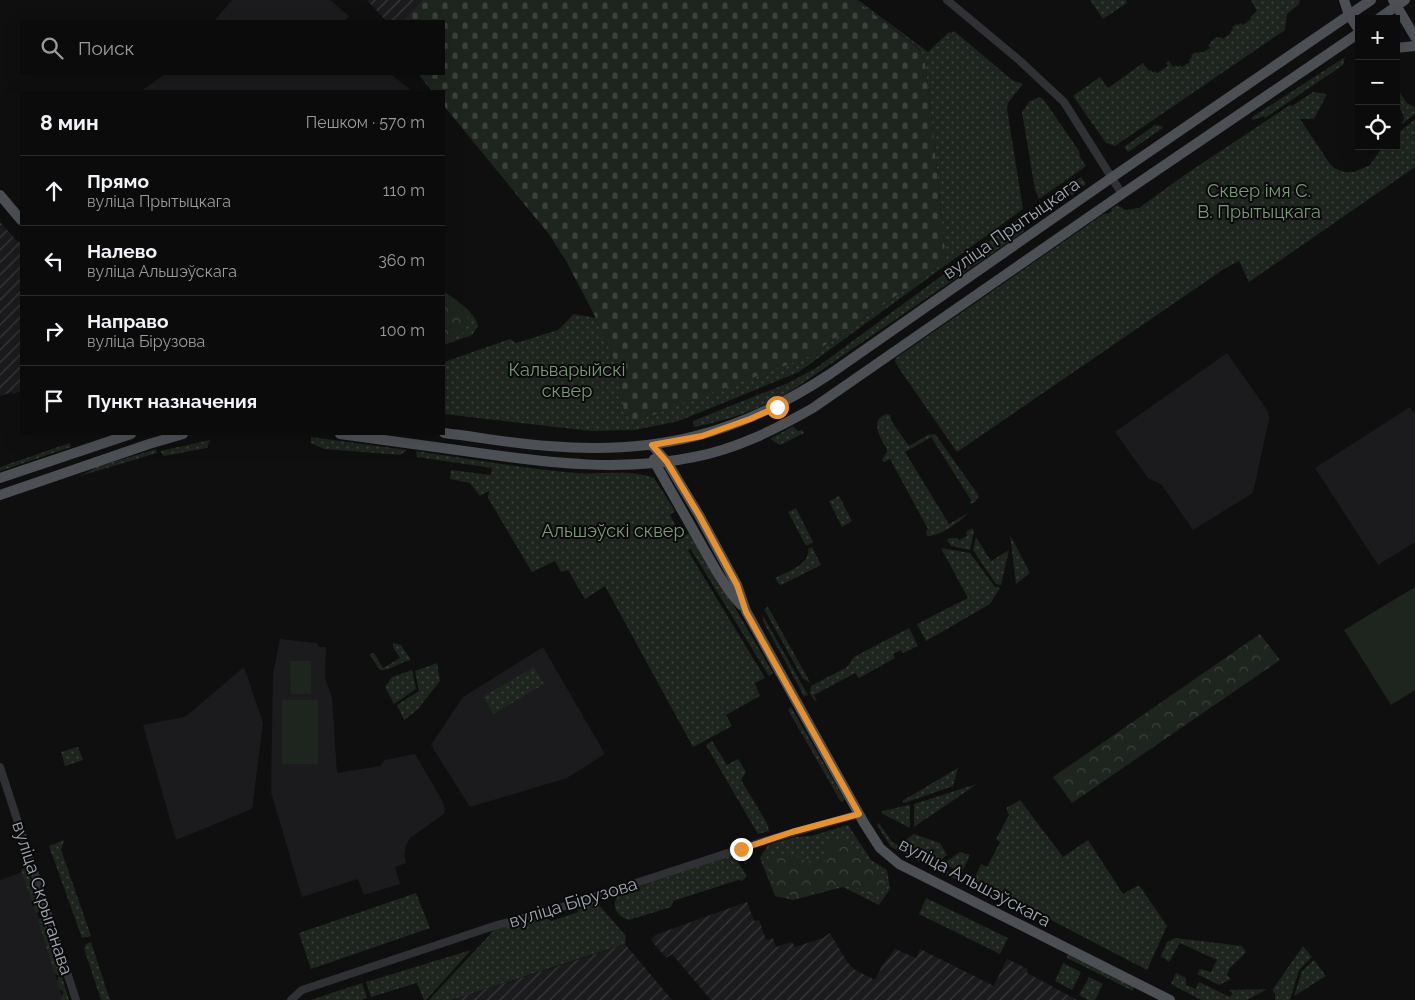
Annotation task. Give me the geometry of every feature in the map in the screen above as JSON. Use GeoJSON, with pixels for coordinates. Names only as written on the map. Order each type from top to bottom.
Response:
{"type":"FeatureCollection","features":[{"type":"Feature","properties":{"kind":"main road"},"geometry":{"type":"LineString","coordinates":[[1344,0],[1349,15],[1355,25]]}},
{"type":"Feature","properties":{"kind":"main road","name":"вуліца Прытыцкага"},"geometry":{"type":"LineString","coordinates":[[445,433],[574,448],[652,445],[691,438],[728,427],[777,407],[800,394],[1372,0]]}},
{"type":"Feature","properties":{"kind":"main road"},"geometry":{"type":"LineString","coordinates":[[1383,15],[1398,2],[1415,37]]}},
{"type":"Feature","properties":{"kind":"main road","name":"вуліца Прытыцкага"},"geometry":{"type":"LineString","coordinates":[[348,435],[571,464],[603,465],[667,462],[694,458],[728,448],[783,425],[813,408],[1355,34]]}},
{"type":"Feature","properties":{"kind":"main road"},"geometry":{"type":"LineString","coordinates":[[1400,48],[1415,46]]}},
{"type":"Feature","properties":{"kind":"main road"},"geometry":{"type":"LineString","coordinates":[[0,195],[20,219]]}},
{"type":"Feature","properties":{"kind":"main road"},"geometry":{"type":"LineString","coordinates":[[0,478],[128,435]]}},
{"type":"Feature","properties":{"kind":"main road"},"geometry":{"type":"LineString","coordinates":[[0,495],[180,435]]}},
{"type":"Feature","properties":{"kind":"main road","name":"вуліца Альшэўскага"},"geometry":{"type":"LineString","coordinates":[[652,445],[667,462],[699,515],[737,585],[744,607],[859,814],[880,848],[899,864],[1170,1000]]}},
{"type":"Feature","properties":{"kind":"main road","name":"вуліца Альшэўскага"},"geometry":{"type":"LineString","coordinates":[[652,445],[655,463],[717,572],[730,592],[744,607]]}},
{"type":"Feature","properties":{"kind":"street"},"geometry":{"type":"LineString","coordinates":[[947,0],[1019,60],[1064,102],[1122,194]]}},
{"type":"Feature","properties":{"kind":"street","name":"вуліца Скрыганава"},"geometry":{"type":"LineString","coordinates":[[0,767],[76,1000]]}},
{"type":"Feature","properties":{"kind":"street","name":"вуліца Бірузова"},"geometry":{"type":"LineString","coordinates":[[291,1000],[302,990],[497,925],[580,902],[774,838],[859,814]]}},
{"type":"Feature","properties":{"kind":"shaded area"},"geometry":{"type":"Polygon","coordinates":[[[232,0],[330,0],[349,16],[345,20],[215,20],[232,0]]]}},
{"type":"Feature","properties":{"kind":"shaded area"},"geometry":{"type":"Polygon","coordinates":[[[367,0],[425,0],[403,20],[385,20],[367,0]]]}},
{"type":"Feature","properties":{"kind":"shaded area"},"geometry":{"type":"Polygon","coordinates":[[[164,75],[392,75],[411,90],[142,90],[164,75]]]}},
{"type":"Feature","properties":{"kind":"shaded area"},"geometry":{"type":"Polygon","coordinates":[[[0,222],[20,242],[20,391],[0,396],[0,222]]]}},
{"type":"Feature","properties":{"kind":"shaded area"},"geometry":{"type":"Polygon","coordinates":[[[1227,353],[1268,411],[1269,419],[1253,493],[1193,530],[1162,485],[1148,478],[1115,432],[1227,353]]]}},
{"type":"Feature","properties":{"kind":"shaded area"},"geometry":{"type":"Polygon","coordinates":[[[1410,407],[1415,414],[1415,542],[1378,565],[1315,468],[1410,407]]]}},
{"type":"Feature","properties":{"kind":"shaded area"},"geometry":{"type":"Polygon","coordinates":[[[280,639],[316,643],[320,647],[326,647],[325,677],[332,698],[337,773],[380,766],[385,760],[415,754],[443,802],[444,814],[410,838],[406,845],[404,854],[406,863],[395,867],[400,884],[364,895],[358,879],[302,897],[271,792],[273,674],[280,639]]]}},
{"type":"Feature","properties":{"kind":"shaded area"},"geometry":{"type":"Polygon","coordinates":[[[543,647],[605,754],[567,778],[470,807],[431,745],[463,697],[543,647]]]}},
{"type":"Feature","properties":{"kind":"shaded area"},"geometry":{"type":"Polygon","coordinates":[[[244,667],[263,723],[252,809],[176,840],[143,725],[185,717],[244,667]]]}},
{"type":"Feature","properties":{"kind":"shaded area"},"geometry":{"type":"Polygon","coordinates":[[[25,871],[63,1000],[0,1000],[0,880],[25,871]]]}},
{"type":"Feature","properties":{"kind":"shaded area"},"geometry":{"type":"Polygon","coordinates":[[[747,902],[754,921],[759,920],[766,940],[773,938],[776,947],[792,942],[795,947],[823,938],[830,933],[847,962],[855,970],[875,980],[882,966],[895,949],[916,958],[920,949],[994,986],[1007,959],[1028,969],[1027,973],[1077,1000],[711,1000],[672,954],[666,958],[651,940],[655,935],[747,902]]]}},
{"type":"Feature","properties":{"kind":"shaded area"},"geometry":{"type":"Polygon","coordinates":[[[625,944],[672,1000],[451,1000],[593,955],[625,944]]]}},
{"type":"Feature","properties":{"kind":"green space"},"geometry":{"type":"Polygon","coordinates":[[[425,0],[855,0],[917,47],[924,57],[946,261],[808,357],[634,422],[624,414],[620,373],[596,318],[566,261],[548,233],[445,107],[445,90],[431,90],[419,75],[445,75],[445,20],[403,20],[425,0]]]}},
{"type":"Feature","properties":{"kind":"green space","name":"Кальварыйскі сквер"},"geometry":{"type":"Polygon","coordinates":[[[855,0],[858,0],[928,52],[949,32],[952,33],[954,31],[1012,80],[1023,84],[1008,103],[1007,109],[1023,209],[799,372],[679,421],[635,430],[591,431],[445,414],[445,362],[510,339],[516,343],[558,330],[574,314],[596,318],[620,373],[624,414],[808,357],[946,261],[929,93],[924,57],[918,47],[855,0]]]}},
{"type":"Feature","properties":{"kind":"green space"},"geometry":{"type":"Polygon","coordinates":[[[1090,0],[1126,0],[1127,3],[1103,19],[1090,0]]]}},
{"type":"Feature","properties":{"kind":"green space"},"geometry":{"type":"Polygon","coordinates":[[[1251,0],[1300,0],[1299,4],[1287,14],[1285,30],[1115,146],[1106,143],[1073,96],[1100,77],[1108,88],[1143,63],[1153,73],[1155,71],[1157,73],[1168,66],[1166,63],[1169,61],[1173,67],[1180,65],[1182,67],[1190,62],[1191,55],[1201,51],[1202,53],[1210,48],[1208,45],[1217,37],[1223,39],[1231,33],[1232,27],[1241,23],[1243,25],[1251,19],[1250,17],[1257,11],[1251,0]]]}},
{"type":"Feature","properties":{"kind":"green space"},"geometry":{"type":"Polygon","coordinates":[[[1345,57],[1343,65],[1265,118],[1264,116],[1253,120],[1251,118],[1345,57]]]}},
{"type":"Feature","properties":{"kind":"green space","name":"Сквер імя С. В. Прытыцкага"},"geometry":{"type":"Polygon","coordinates":[[[1313,92],[1327,94],[1314,119],[1300,119],[1330,164],[1344,172],[1354,172],[1370,165],[1380,150],[1400,150],[1400,132],[1415,119],[1415,167],[1249,282],[1239,261],[1224,269],[957,452],[900,370],[895,361],[896,358],[1105,213],[1107,214],[1112,211],[1111,209],[1117,205],[1125,210],[1139,208],[1186,174],[1290,105],[1292,106],[1313,92]]]}},
{"type":"Feature","properties":{"kind":"green space"},"geometry":{"type":"Polygon","coordinates":[[[1400,93],[1407,103],[1415,107],[1415,114],[1402,124],[1404,117],[1401,110],[1400,93]]]}},
{"type":"Feature","properties":{"kind":"green space"},"geometry":{"type":"Polygon","coordinates":[[[1040,97],[1079,151],[1080,157],[1086,166],[1039,199],[1035,190],[1022,112],[1030,101],[1040,97]]]}},
{"type":"Feature","properties":{"kind":"green space"},"geometry":{"type":"Polygon","coordinates":[[[1155,125],[1162,126],[1163,128],[1128,152],[1124,147],[1155,125]]]}},
{"type":"Feature","properties":{"kind":"green space"},"geometry":{"type":"Polygon","coordinates":[[[1081,177],[1086,184],[1066,199],[1055,203],[1044,201],[1081,177]]]}},
{"type":"Feature","properties":{"kind":"green space"},"geometry":{"type":"Polygon","coordinates":[[[1023,216],[1024,231],[794,389],[746,412],[694,427],[693,421],[788,383],[816,368],[1023,216]]]}},
{"type":"Feature","properties":{"kind":"green space"},"geometry":{"type":"Polygon","coordinates":[[[445,292],[473,315],[478,326],[472,335],[445,345],[445,292]]]}},
{"type":"Feature","properties":{"kind":"green space"},"geometry":{"type":"Polygon","coordinates":[[[445,293],[465,312],[469,319],[465,324],[466,330],[459,336],[445,339],[445,293]]]}},
{"type":"Feature","properties":{"kind":"green space"},"geometry":{"type":"Polygon","coordinates":[[[890,415],[892,422],[909,446],[928,435],[935,434],[979,496],[975,502],[970,504],[971,500],[931,437],[905,452],[949,524],[968,513],[943,532],[927,536],[926,531],[928,529],[890,459],[884,462],[882,460],[887,449],[879,434],[877,424],[882,416],[890,415]]]}},
{"type":"Feature","properties":{"kind":"green space"},"geometry":{"type":"Polygon","coordinates":[[[793,426],[798,431],[802,430],[804,433],[780,445],[770,439],[793,426]]]}},
{"type":"Feature","properties":{"kind":"green space"},"geometry":{"type":"Polygon","coordinates":[[[311,437],[407,450],[400,455],[324,449],[311,443],[311,437]]]}},
{"type":"Feature","properties":{"kind":"green space"},"geometry":{"type":"Polygon","coordinates":[[[210,440],[207,448],[164,456],[160,451],[210,440]]]}},
{"type":"Feature","properties":{"kind":"green space"},"geometry":{"type":"Polygon","coordinates":[[[70,443],[71,447],[0,471],[0,467],[70,443]]]}},
{"type":"Feature","properties":{"kind":"green space"},"geometry":{"type":"Polygon","coordinates":[[[156,449],[157,453],[80,476],[97,467],[156,449]]]}},
{"type":"Feature","properties":{"kind":"green space","name":"Альшэўскі сквер"},"geometry":{"type":"Polygon","coordinates":[[[416,451],[555,471],[625,473],[654,478],[675,511],[670,515],[682,537],[691,532],[773,673],[769,676],[690,548],[688,551],[765,678],[755,683],[760,696],[726,715],[732,726],[693,747],[605,586],[585,599],[568,570],[561,572],[555,561],[532,572],[488,498],[489,491],[480,496],[470,483],[450,479],[451,470],[491,475],[492,468],[417,457],[416,451]]]}},
{"type":"Feature","properties":{"kind":"green space"},"geometry":{"type":"Polygon","coordinates":[[[839,496],[852,521],[842,527],[829,501],[839,496]]]}},
{"type":"Feature","properties":{"kind":"green space"},"geometry":{"type":"Polygon","coordinates":[[[796,508],[813,542],[806,546],[788,512],[796,508]]]}},
{"type":"Feature","properties":{"kind":"green space"},"geometry":{"type":"Polygon","coordinates":[[[972,528],[974,531],[970,550],[951,546],[947,540],[957,538],[959,540],[967,536],[966,532],[972,528]]]}},
{"type":"Feature","properties":{"kind":"green space"},"geometry":{"type":"Polygon","coordinates":[[[1010,535],[1030,573],[1016,584],[1010,535]]]}},
{"type":"Feature","properties":{"kind":"green space"},"geometry":{"type":"Polygon","coordinates":[[[976,537],[991,561],[1009,550],[1001,585],[996,584],[973,550],[976,537]]]}},
{"type":"Feature","properties":{"kind":"green space"},"geometry":{"type":"Polygon","coordinates":[[[812,547],[821,565],[781,585],[779,584],[775,578],[802,563],[806,559],[808,549],[812,547]]]}},
{"type":"Feature","properties":{"kind":"green space"},"geometry":{"type":"Polygon","coordinates":[[[941,548],[970,553],[995,587],[1000,588],[990,604],[926,641],[917,624],[968,598],[941,548]]]}},
{"type":"Feature","properties":{"kind":"green space"},"geometry":{"type":"Polygon","coordinates":[[[1415,587],[1415,690],[1391,705],[1344,630],[1415,587]]]}},
{"type":"Feature","properties":{"kind":"green space"},"geometry":{"type":"Polygon","coordinates":[[[768,607],[811,683],[803,679],[764,609],[768,607]]]}},
{"type":"Feature","properties":{"kind":"green space"},"geometry":{"type":"Polygon","coordinates":[[[762,614],[808,695],[804,696],[763,621],[762,614]]]}},
{"type":"Feature","properties":{"kind":"green space"},"geometry":{"type":"Polygon","coordinates":[[[909,628],[918,646],[903,653],[901,650],[893,654],[895,658],[859,678],[855,673],[814,695],[817,701],[814,700],[810,693],[811,686],[847,667],[854,657],[909,628]]]}},
{"type":"Feature","properties":{"kind":"green space"},"geometry":{"type":"Polygon","coordinates":[[[1260,634],[1280,660],[1072,803],[1053,777],[1260,634]]]}},
{"type":"Feature","properties":{"kind":"green space"},"geometry":{"type":"Polygon","coordinates":[[[393,643],[401,645],[411,660],[380,670],[369,654],[374,653],[383,668],[400,658],[393,647],[393,643]]]}},
{"type":"Feature","properties":{"kind":"green space"},"geometry":{"type":"Polygon","coordinates":[[[290,661],[311,661],[311,694],[291,694],[290,661]]]}},
{"type":"Feature","properties":{"kind":"green space"},"geometry":{"type":"Polygon","coordinates":[[[437,663],[440,681],[417,710],[404,720],[397,705],[419,691],[415,671],[437,663]]]}},
{"type":"Feature","properties":{"kind":"green space"},"geometry":{"type":"Polygon","coordinates":[[[534,667],[544,684],[494,714],[483,697],[534,667]]]}},
{"type":"Feature","properties":{"kind":"green space"},"geometry":{"type":"Polygon","coordinates":[[[412,670],[416,689],[394,704],[385,687],[392,677],[412,670]]]}},
{"type":"Feature","properties":{"kind":"green space"},"geometry":{"type":"Polygon","coordinates":[[[282,700],[318,700],[318,764],[282,764],[282,700]]]}},
{"type":"Feature","properties":{"kind":"green space"},"geometry":{"type":"Polygon","coordinates":[[[791,707],[845,800],[841,802],[788,710],[791,707]]]}},
{"type":"Feature","properties":{"kind":"green space"},"geometry":{"type":"Polygon","coordinates":[[[712,741],[727,765],[738,759],[746,772],[741,780],[767,823],[769,831],[758,834],[706,745],[712,741]]]}},
{"type":"Feature","properties":{"kind":"green space"},"geometry":{"type":"Polygon","coordinates":[[[78,747],[83,760],[65,766],[61,752],[78,747]]]}},
{"type":"Feature","properties":{"kind":"green space"},"geometry":{"type":"Polygon","coordinates":[[[958,768],[953,786],[904,803],[902,801],[958,768]]]}},
{"type":"Feature","properties":{"kind":"green space"},"geometry":{"type":"Polygon","coordinates":[[[977,784],[914,827],[914,804],[977,784]]]}},
{"type":"Feature","properties":{"kind":"green space"},"geometry":{"type":"Polygon","coordinates":[[[1020,800],[1063,857],[1088,840],[1123,894],[1139,885],[1167,926],[1147,970],[974,880],[981,864],[987,867],[1000,842],[996,839],[1009,815],[1006,808],[1020,800]]]}},
{"type":"Feature","properties":{"kind":"green space"},"geometry":{"type":"Polygon","coordinates":[[[910,805],[910,828],[883,814],[882,811],[910,805]]]}},
{"type":"Feature","properties":{"kind":"green space"},"geometry":{"type":"Polygon","coordinates":[[[879,823],[892,842],[961,878],[957,880],[891,847],[877,825],[879,823]]]}},
{"type":"Feature","properties":{"kind":"green space"},"geometry":{"type":"Polygon","coordinates":[[[848,825],[871,860],[887,870],[890,889],[879,905],[843,887],[793,900],[775,896],[760,858],[768,845],[794,837],[811,836],[848,825]]]}},
{"type":"Feature","properties":{"kind":"green space"},"geometry":{"type":"Polygon","coordinates":[[[914,834],[940,843],[947,855],[938,862],[903,842],[914,834]]]}},
{"type":"Feature","properties":{"kind":"green space"},"geometry":{"type":"Polygon","coordinates":[[[64,840],[61,850],[91,936],[82,938],[49,846],[64,840]]]}},
{"type":"Feature","properties":{"kind":"green space"},"geometry":{"type":"Polygon","coordinates":[[[844,841],[863,853],[868,864],[881,872],[885,882],[883,891],[877,897],[846,883],[798,896],[778,893],[767,867],[773,856],[791,854],[806,861],[824,858],[828,842],[844,841]]]}},
{"type":"Feature","properties":{"kind":"green space"},"geometry":{"type":"Polygon","coordinates":[[[960,852],[970,855],[962,872],[943,864],[960,852]]]}},
{"type":"Feature","properties":{"kind":"green space"},"geometry":{"type":"Polygon","coordinates":[[[730,856],[736,859],[747,876],[742,881],[738,880],[673,901],[671,907],[629,920],[617,913],[615,901],[620,893],[730,856]]]}},
{"type":"Feature","properties":{"kind":"green space"},"geometry":{"type":"Polygon","coordinates":[[[27,868],[42,911],[36,913],[21,870],[27,868]]]}},
{"type":"Feature","properties":{"kind":"green space"},"geometry":{"type":"Polygon","coordinates":[[[416,893],[430,928],[311,969],[299,933],[416,893]]]}},
{"type":"Feature","properties":{"kind":"green space"},"geometry":{"type":"Polygon","coordinates":[[[926,898],[1008,938],[1000,954],[919,914],[926,898]]]}},
{"type":"Feature","properties":{"kind":"green space"},"geometry":{"type":"Polygon","coordinates":[[[589,902],[599,905],[626,936],[625,944],[451,1000],[429,1000],[495,929],[544,916],[551,921],[578,912],[577,905],[589,902]]]}},
{"type":"Feature","properties":{"kind":"green space"},"geometry":{"type":"Polygon","coordinates":[[[42,918],[46,924],[69,1000],[62,1000],[61,997],[64,992],[59,989],[57,981],[59,976],[54,973],[38,919],[42,918]]]}},
{"type":"Feature","properties":{"kind":"green space"},"geometry":{"type":"Polygon","coordinates":[[[1175,938],[1242,946],[1246,952],[1229,969],[1227,975],[1231,979],[1219,985],[1197,974],[1200,969],[1211,972],[1217,960],[1180,943],[1169,962],[1161,956],[1167,942],[1175,938]]]}},
{"type":"Feature","properties":{"kind":"green space"},"geometry":{"type":"Polygon","coordinates":[[[91,942],[110,1000],[101,1000],[84,948],[86,944],[91,942]]]}},
{"type":"Feature","properties":{"kind":"green space"},"geometry":{"type":"Polygon","coordinates":[[[1303,946],[1312,957],[1299,970],[1290,1000],[1275,1000],[1273,989],[1303,946]]]}},
{"type":"Feature","properties":{"kind":"green space"},"geometry":{"type":"Polygon","coordinates":[[[471,950],[426,1000],[424,1000],[417,983],[371,997],[366,982],[471,950]]]}},
{"type":"Feature","properties":{"kind":"green space"},"geometry":{"type":"Polygon","coordinates":[[[1067,955],[1134,986],[1133,991],[1067,958],[1067,955]]]}},
{"type":"Feature","properties":{"kind":"green space"},"geometry":{"type":"Polygon","coordinates":[[[1314,960],[1326,976],[1294,996],[1302,971],[1314,960]]]}},
{"type":"Feature","properties":{"kind":"green space"},"geometry":{"type":"Polygon","coordinates":[[[1063,963],[1081,972],[1072,990],[1055,981],[1063,963]]]}},
{"type":"Feature","properties":{"kind":"green space"},"geometry":{"type":"Polygon","coordinates":[[[1176,973],[1186,978],[1186,985],[1196,989],[1199,982],[1230,997],[1233,993],[1228,990],[1267,989],[1247,1000],[1201,1000],[1171,984],[1176,973]]]}},
{"type":"Feature","properties":{"kind":"green space"},"geometry":{"type":"Polygon","coordinates":[[[1089,977],[1103,984],[1095,1000],[1088,1000],[1079,995],[1089,977]]]}},
{"type":"Feature","properties":{"kind":"green space"},"geometry":{"type":"Polygon","coordinates":[[[362,983],[367,998],[361,1000],[311,1000],[362,983]]]}},
{"type":"Feature","properties":{"kind":"route"},"geometry":{"type":"LineString","coordinates":[[741,849],[792,832],[859,814],[746,612],[737,585],[699,515],[667,462],[652,445],[702,436],[777,407]]}}]}
